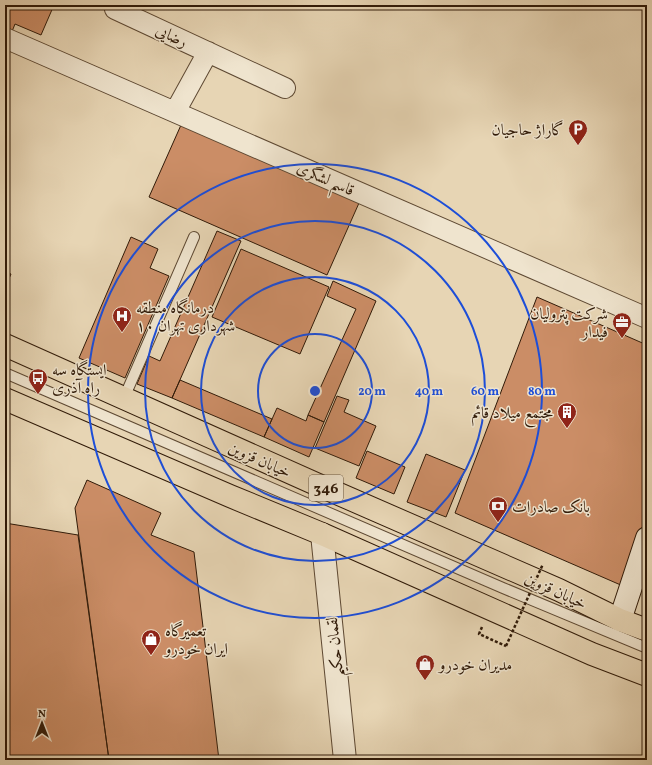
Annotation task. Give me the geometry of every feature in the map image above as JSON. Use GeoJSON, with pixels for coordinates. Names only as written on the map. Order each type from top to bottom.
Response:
{"type":"FeatureCollection","features":[{"type":"Feature","properties":{"kind":"main road","name":"خیابان قزوین"},"geometry":{"type":"LineString","coordinates":[[5,345],[316,484],[559,590],[620,620],[647,630]]}},
{"type":"Feature","properties":{"kind":"main road"},"geometry":{"type":"LineString","coordinates":[[5,399],[322,534],[592,654],[647,675]]}},
{"type":"Feature","properties":{"kind":"street","name":"رضایی"},"geometry":{"type":"LineString","coordinates":[[115,9],[285,88]]}},
{"type":"Feature","properties":{"kind":"street","name":"قاسم لشگری"},"geometry":{"type":"LineString","coordinates":[[5,38],[647,318]]}},
{"type":"Feature","properties":{"kind":"street","name":"رضایی"},"geometry":{"type":"LineString","coordinates":[[175,112],[208,52]]}},
{"type":"Feature","properties":{"kind":"street","name":"لقمان حکیم"},"geometry":{"type":"LineString","coordinates":[[322,534],[345,760]]}},
{"type":"Feature","properties":{"kind":"street"},"geometry":{"type":"LineString","coordinates":[[620,620],[647,538]]}},
{"type":"Feature","properties":{"kind":"lane"},"geometry":{"type":"LineString","coordinates":[[124,398],[194,237]]}},
{"type":"Feature","properties":{"kind":"lane"},"geometry":{"type":"LineString","coordinates":[[5,373],[503,588],[647,648]]}},
{"type":"Feature","properties":{"kind":"path"},"geometry":{"type":"LineString","coordinates":[[479,634],[506,646],[543,564]]}},
{"type":"Feature","properties":{"kind":"building"},"geometry":{"type":"Polygon","coordinates":[[[5,5],[54,5],[41,35],[15,24],[9,39],[5,37],[5,5]]]}},
{"type":"Feature","properties":{"kind":"building"},"geometry":{"type":"Polygon","coordinates":[[[181,125],[359,203],[327,275],[149,197],[181,125]]]}},
{"type":"Feature","properties":{"kind":"building"},"geometry":{"type":"Polygon","coordinates":[[[217,231],[241,241],[172,398],[137,384],[149,356],[160,361],[217,231]]]}},
{"type":"Feature","properties":{"kind":"building"},"geometry":{"type":"Polygon","coordinates":[[[131,237],[158,249],[150,268],[169,276],[125,378],[79,358],[131,237]]]}},
{"type":"Feature","properties":{"kind":"building"},"geometry":{"type":"Polygon","coordinates":[[[241,249],[329,287],[300,354],[212,317],[241,249]]]}},
{"type":"Feature","properties":{"kind":"building"},"geometry":{"type":"Polygon","coordinates":[[[5,272],[11,274],[5,288],[5,272]]]}},
{"type":"Feature","properties":{"kind":"building"},"geometry":{"type":"Polygon","coordinates":[[[333,281],[376,301],[324,422],[308,415],[356,309],[327,296],[333,281]]]}},
{"type":"Feature","properties":{"kind":"building","name":"مجتمع میلاد قائم"},"geometry":{"type":"Polygon","coordinates":[[[537,297],[647,345],[647,513],[623,586],[455,513],[537,297]]]}},
{"type":"Feature","properties":{"kind":"building"},"geometry":{"type":"Polygon","coordinates":[[[180,380],[272,419],[264,437],[172,398],[180,380]]]}},
{"type":"Feature","properties":{"kind":"building"},"geometry":{"type":"Polygon","coordinates":[[[337,396],[349,400],[344,412],[376,426],[359,466],[315,448],[337,396]]]}},
{"type":"Feature","properties":{"kind":"building"},"geometry":{"type":"Polygon","coordinates":[[[277,408],[306,421],[308,415],[324,422],[309,457],[264,437],[277,408]]]}},
{"type":"Feature","properties":{"kind":"building"},"geometry":{"type":"Polygon","coordinates":[[[367,451],[405,467],[394,494],[356,478],[367,451]]]}},
{"type":"Feature","properties":{"kind":"building"},"geometry":{"type":"Polygon","coordinates":[[[426,454],[465,470],[446,517],[407,502],[426,454]]]}},
{"type":"Feature","properties":{"kind":"building","name":"تعمیرگاه ایران خودرو"},"geometry":{"type":"Polygon","coordinates":[[[87,480],[161,513],[151,535],[194,552],[219,760],[109,760],[75,508],[87,480]]]}},
{"type":"Feature","properties":{"kind":"building"},"geometry":{"type":"Polygon","coordinates":[[[5,523],[78,535],[109,760],[5,760],[5,523]]]}},
{"type":"Feature","properties":{"kind":"place","name":"گاراژ حاجیان"},"geometry":{"type":"Point","coordinates":[578,146]}},
{"type":"Feature","properties":{"kind":"place","name":"درمانگاه منطقه ۱۰ شهرداری تهران"},"geometry":{"type":"Point","coordinates":[122,333]}},
{"type":"Feature","properties":{"kind":"place","name":"شرکت پترولیان فیدار"},"geometry":{"type":"Point","coordinates":[622,339]}},
{"type":"Feature","properties":{"kind":"place","name":"ایستگاه سه راه آذری"},"geometry":{"type":"Point","coordinates":[38,395]}},
{"type":"Feature","properties":{"kind":"place","name":"مجتمع میلاد قائم"},"geometry":{"type":"Point","coordinates":[567,429]}},
{"type":"Feature","properties":{"kind":"place","name":"بانک صادرات"},"geometry":{"type":"Point","coordinates":[498,523]}},
{"type":"Feature","properties":{"kind":"place","name":"تعمیرگاه ایران خودرو"},"geometry":{"type":"Point","coordinates":[151,656]}},
{"type":"Feature","properties":{"kind":"place","name":"مدیران خودرو"},"geometry":{"type":"Point","coordinates":[425,681]}}]}
